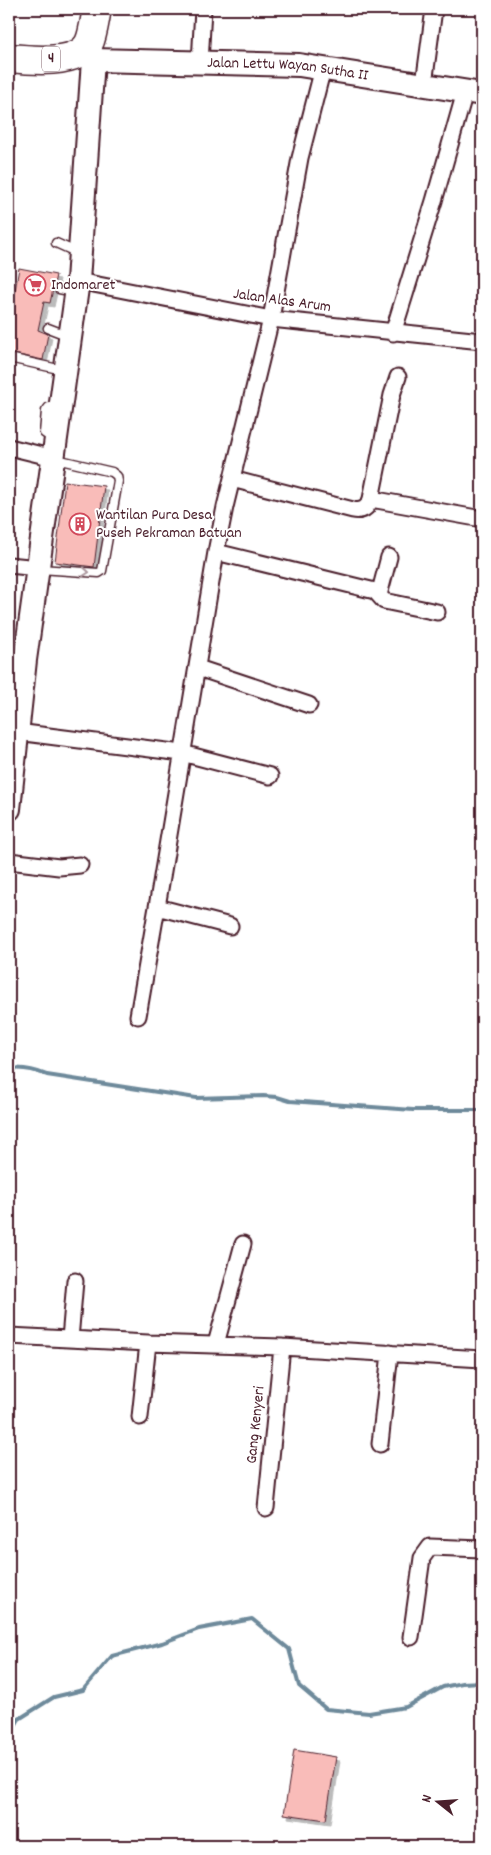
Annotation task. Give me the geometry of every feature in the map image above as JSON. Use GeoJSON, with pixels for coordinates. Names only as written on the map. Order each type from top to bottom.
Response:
{"type":"FeatureCollection","features":[{"type":"Feature","properties":{"kind":"highway"},"geometry":{"type":"LineString","coordinates":[[91,51],[96,9]]}},
{"type":"Feature","properties":{"kind":"highway","name":"4"},"geometry":{"type":"LineString","coordinates":[[9,58],[41,61],[62,58],[82,50],[91,51]]}},
{"type":"Feature","properties":{"kind":"main road","name":"Jalan Lettu Wayan Sutha II"},"geometry":{"type":"LineString","coordinates":[[91,51],[200,63],[278,64],[320,76],[424,84],[474,93]]}},
{"type":"Feature","properties":{"kind":"main road"},"geometry":{"type":"LineString","coordinates":[[9,809],[17,659],[38,568],[71,336],[71,288],[80,254],[91,51]]}},
{"type":"Feature","properties":{"kind":"street"},"geometry":{"type":"LineString","coordinates":[[200,63],[203,9]]}},
{"type":"Feature","properties":{"kind":"street"},"geometry":{"type":"LineString","coordinates":[[424,84],[434,9]]}},
{"type":"Feature","properties":{"kind":"street"},"geometry":{"type":"LineString","coordinates":[[138,1016],[158,907],[216,552],[271,319],[300,158],[320,76]]}},
{"type":"Feature","properties":{"kind":"street"},"geometry":{"type":"LineString","coordinates":[[393,333],[434,201],[474,93]]}},
{"type":"Feature","properties":{"kind":"street","name":"Jalan Alas Arum"},"geometry":{"type":"LineString","coordinates":[[71,288],[271,319],[393,333],[481,338]]}},
{"type":"Feature","properties":{"kind":"street"},"geometry":{"type":"LineString","coordinates":[[232,479],[358,511],[369,504],[371,499],[392,396],[398,377]]}},
{"type":"Feature","properties":{"kind":"street"},"geometry":{"type":"LineString","coordinates":[[9,447],[56,449]]}},
{"type":"Feature","properties":{"kind":"street"},"geometry":{"type":"LineString","coordinates":[[371,499],[482,519]]}},
{"type":"Feature","properties":{"kind":"street"},"geometry":{"type":"LineString","coordinates":[[216,552],[375,591],[384,601],[437,612]]}},
{"type":"Feature","properties":{"kind":"street"},"geometry":{"type":"LineString","coordinates":[[379,594],[388,557]]}},
{"type":"Feature","properties":{"kind":"street"},"geometry":{"type":"LineString","coordinates":[[9,566],[38,568]]}},
{"type":"Feature","properties":{"kind":"street"},"geometry":{"type":"LineString","coordinates":[[198,668],[308,704]]}},
{"type":"Feature","properties":{"kind":"street"},"geometry":{"type":"LineString","coordinates":[[14,741],[182,753],[270,776]]}},
{"type":"Feature","properties":{"kind":"street"},"geometry":{"type":"LineString","coordinates":[[9,861],[59,867],[80,865]]}},
{"type":"Feature","properties":{"kind":"street"},"geometry":{"type":"LineString","coordinates":[[158,907],[230,926]]}},
{"type":"Feature","properties":{"kind":"street"},"geometry":{"type":"LineString","coordinates":[[216,1344],[242,1244]]}},
{"type":"Feature","properties":{"kind":"street"},"geometry":{"type":"LineString","coordinates":[[70,1339],[75,1281]]}},
{"type":"Feature","properties":{"kind":"street"},"geometry":{"type":"LineString","coordinates":[[9,1336],[282,1347],[482,1359]]}},
{"type":"Feature","properties":{"kind":"street"},"geometry":{"type":"LineString","coordinates":[[140,1417],[148,1343]]}},
{"type":"Feature","properties":{"kind":"street","name":"Gang Kenyeri"},"geometry":{"type":"LineString","coordinates":[[266,1508],[282,1347]]}},
{"type":"Feature","properties":{"kind":"street"},"geometry":{"type":"LineString","coordinates":[[380,1444],[390,1353]]}},
{"type":"Feature","properties":{"kind":"street"},"geometry":{"type":"LineString","coordinates":[[411,1636],[421,1566],[427,1550],[430,1548],[482,1549]]}},
{"type":"Feature","properties":{"kind":"lane"},"geometry":{"type":"LineString","coordinates":[[56,242],[80,254]]}},
{"type":"Feature","properties":{"kind":"lane"},"geometry":{"type":"LineString","coordinates":[[48,328],[71,336]]}},
{"type":"Feature","properties":{"kind":"lane"},"geometry":{"type":"LineString","coordinates":[[9,358],[66,370]]}},
{"type":"Feature","properties":{"kind":"lane"},"geometry":{"type":"LineString","coordinates":[[38,568],[102,572],[118,481],[117,476],[112,472],[56,449]]}},
{"type":"Feature","properties":{"kind":"building"},"geometry":{"type":"Polygon","coordinates":[[[19,268],[56,275],[50,303],[44,302],[38,330],[48,334],[43,360],[9,353],[9,295],[14,296],[19,268]]]}},
{"type":"Feature","properties":{"kind":"building","name":"Wantilan Pura Desa Puseh Pekraman Batuan"},"geometry":{"type":"Polygon","coordinates":[[[65,481],[104,486],[94,567],[55,562],[65,481]]]}},
{"type":"Feature","properties":{"kind":"building"},"geometry":{"type":"Polygon","coordinates":[[[294,1750],[336,1757],[326,1820],[284,1814],[294,1750]]]}},
{"type":"Feature","properties":{"kind":"waterway"},"geometry":{"type":"LineString","coordinates":[[9,1069],[28,1069],[47,1075],[196,1098],[263,1096],[277,1097],[290,1101],[413,1110],[482,1110]]}},
{"type":"Feature","properties":{"kind":"waterway"},"geometry":{"type":"LineString","coordinates":[[9,1736],[19,1719],[54,1697],[83,1690],[112,1656],[162,1643],[199,1629],[252,1619],[289,1649],[299,1686],[326,1709],[369,1713],[406,1707],[443,1687],[462,1683],[482,1682]]}},
{"type":"Feature","properties":{"kind":"place","name":"Indomaret"},"geometry":{"type":"Point","coordinates":[35,285]}},
{"type":"Feature","properties":{"kind":"place","name":"Wantilan Pura Desa Puseh Pekraman Batuan"},"geometry":{"type":"Point","coordinates":[80,524]}}]}
